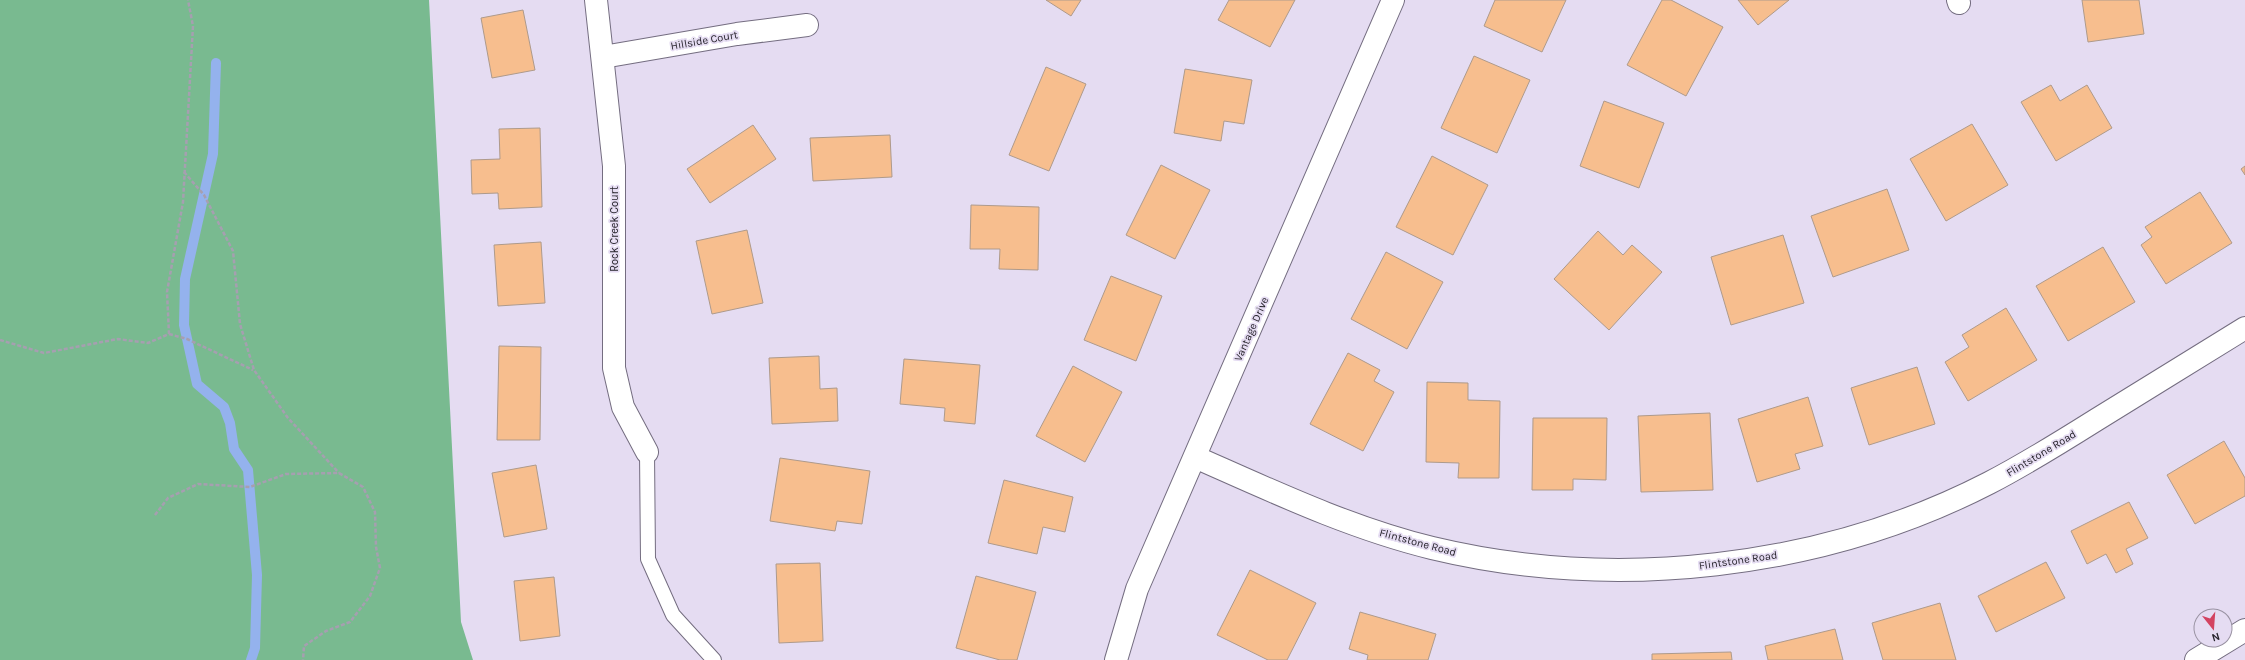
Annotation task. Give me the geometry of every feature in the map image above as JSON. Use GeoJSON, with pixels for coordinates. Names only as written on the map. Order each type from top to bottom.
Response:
{"type":"FeatureCollection","features":[{"type":"Feature","properties":{"kind":"street","name":"Rock Creek Court"},"geometry":{"type":"LineString","coordinates":[[596,0],[614,166],[614,368],[623,407],[647,452]]}},
{"type":"Feature","properties":{"kind":"street","name":"Vantage Drive"},"geometry":{"type":"LineString","coordinates":[[1116,660],[1137,589],[1393,0]]}},
{"type":"Feature","properties":{"kind":"street","name":"Hillside Court"},"geometry":{"type":"LineString","coordinates":[[603,57],[736,34],[807,25]]}},
{"type":"Feature","properties":{"kind":"street","name":"Flintstone Road"},"geometry":{"type":"LineString","coordinates":[[1195,457],[1364,528],[1432,548],[1539,566],[1584,569],[1671,569],[1757,558],[1846,539],[1934,508],[1988,484],[2035,458],[2245,328]]}},
{"type":"Feature","properties":{"kind":"street"},"geometry":{"type":"LineString","coordinates":[[2196,660],[2245,630]]}},
{"type":"Feature","properties":{"kind":"lane"},"geometry":{"type":"LineString","coordinates":[[647,452],[648,560],[673,615],[714,660]]}},
{"type":"Feature","properties":{"kind":"path"},"geometry":{"type":"LineString","coordinates":[[169,334],[167,292],[182,202],[193,26],[188,0]]}},
{"type":"Feature","properties":{"kind":"path"},"geometry":{"type":"LineString","coordinates":[[184,172],[204,195],[233,251],[240,324],[254,370],[288,418],[339,473],[363,488],[375,512],[376,548],[380,568],[370,596],[350,622],[326,631],[304,646],[303,660]]}},
{"type":"Feature","properties":{"kind":"path"},"geometry":{"type":"LineString","coordinates":[[0,340],[44,353],[118,339],[148,343],[169,334],[187,339],[254,370]]}},
{"type":"Feature","properties":{"kind":"path"},"geometry":{"type":"LineString","coordinates":[[155,515],[168,498],[198,484],[250,487],[286,474],[339,473]]}},
{"type":"Feature","properties":{"kind":"green space"},"geometry":{"type":"Polygon","coordinates":[[[0,0],[429,0],[461,622],[473,660],[0,660],[0,0]]]}},
{"type":"Feature","properties":{"kind":"building"},"geometry":{"type":"Polygon","coordinates":[[[1046,0],[1081,0],[1071,16],[1046,0]]]}},
{"type":"Feature","properties":{"kind":"building"},"geometry":{"type":"Polygon","coordinates":[[[1229,0],[1295,0],[1270,47],[1218,20],[1229,0]]]}},
{"type":"Feature","properties":{"kind":"building"},"geometry":{"type":"Polygon","coordinates":[[[1495,0],[1566,0],[1542,52],[1484,26],[1495,0]]]}},
{"type":"Feature","properties":{"kind":"building"},"geometry":{"type":"Polygon","coordinates":[[[1662,0],[1671,0],[1723,27],[1686,96],[1627,65],[1662,0]]]}},
{"type":"Feature","properties":{"kind":"building"},"geometry":{"type":"Polygon","coordinates":[[[1738,0],[1789,0],[1758,25],[1738,0]]]}},
{"type":"Feature","properties":{"kind":"building"},"geometry":{"type":"Polygon","coordinates":[[[2082,0],[2139,0],[2144,34],[2088,42],[2082,0]]]}},
{"type":"Feature","properties":{"kind":"building"},"geometry":{"type":"Polygon","coordinates":[[[523,10],[535,70],[492,78],[481,18],[523,10]]]}},
{"type":"Feature","properties":{"kind":"building"},"geometry":{"type":"Polygon","coordinates":[[[1474,56],[1530,80],[1497,153],[1441,128],[1474,56]]]}},
{"type":"Feature","properties":{"kind":"building"},"geometry":{"type":"Polygon","coordinates":[[[1046,67],[1086,84],[1049,171],[1009,155],[1046,67]]]}},
{"type":"Feature","properties":{"kind":"building"},"geometry":{"type":"Polygon","coordinates":[[[1185,69],[1252,80],[1244,124],[1224,121],[1221,141],[1174,133],[1185,69]]]}},
{"type":"Feature","properties":{"kind":"building"},"geometry":{"type":"Polygon","coordinates":[[[2051,85],[2060,101],[2087,85],[2112,128],[2056,161],[2021,102],[2051,85]]]}},
{"type":"Feature","properties":{"kind":"building"},"geometry":{"type":"Polygon","coordinates":[[[1604,101],[1664,123],[1639,188],[1580,166],[1604,101]]]}},
{"type":"Feature","properties":{"kind":"building"},"geometry":{"type":"Polygon","coordinates":[[[1972,124],[2008,185],[1946,221],[1910,159],[1972,124]]]}},
{"type":"Feature","properties":{"kind":"building"},"geometry":{"type":"Polygon","coordinates":[[[753,125],[776,159],[710,203],[687,169],[753,125]]]}},
{"type":"Feature","properties":{"kind":"building"},"geometry":{"type":"Polygon","coordinates":[[[540,128],[542,207],[499,209],[498,193],[472,194],[471,160],[500,159],[499,129],[540,128]]]}},
{"type":"Feature","properties":{"kind":"building"},"geometry":{"type":"Polygon","coordinates":[[[890,135],[892,177],[813,181],[810,138],[890,135]]]}},
{"type":"Feature","properties":{"kind":"building"},"geometry":{"type":"Polygon","coordinates":[[[1432,156],[1488,185],[1453,255],[1396,227],[1432,156]]]}},
{"type":"Feature","properties":{"kind":"building"},"geometry":{"type":"Polygon","coordinates":[[[1161,165],[1210,190],[1175,259],[1126,235],[1161,165]]]}},
{"type":"Feature","properties":{"kind":"building"},"geometry":{"type":"Polygon","coordinates":[[[2245,166],[2245,175],[2241,169],[2245,166]]]}},
{"type":"Feature","properties":{"kind":"building"},"geometry":{"type":"Polygon","coordinates":[[[1887,189],[1909,250],[1833,277],[1811,216],[1887,189]]]}},
{"type":"Feature","properties":{"kind":"building"},"geometry":{"type":"Polygon","coordinates":[[[2200,192],[2232,243],[2166,284],[2141,245],[2152,237],[2145,227],[2200,192]]]}},
{"type":"Feature","properties":{"kind":"building"},"geometry":{"type":"Polygon","coordinates":[[[971,205],[1039,207],[1038,270],[999,269],[1000,249],[970,249],[971,205]]]}},
{"type":"Feature","properties":{"kind":"building"},"geometry":{"type":"Polygon","coordinates":[[[747,230],[763,303],[712,314],[696,241],[747,230]]]}},
{"type":"Feature","properties":{"kind":"building"},"geometry":{"type":"Polygon","coordinates":[[[1598,231],[1623,255],[1632,245],[1662,272],[1609,330],[1554,279],[1598,231]]]}},
{"type":"Feature","properties":{"kind":"building"},"geometry":{"type":"Polygon","coordinates":[[[1783,235],[1804,303],[1731,325],[1711,257],[1783,235]]]}},
{"type":"Feature","properties":{"kind":"building"},"geometry":{"type":"Polygon","coordinates":[[[541,242],[545,303],[498,306],[494,245],[541,242]]]}},
{"type":"Feature","properties":{"kind":"building"},"geometry":{"type":"Polygon","coordinates":[[[2103,247],[2135,302],[2068,341],[2036,286],[2103,247]]]}},
{"type":"Feature","properties":{"kind":"building"},"geometry":{"type":"Polygon","coordinates":[[[1386,252],[1443,282],[1407,349],[1351,319],[1386,252]]]}},
{"type":"Feature","properties":{"kind":"building"},"geometry":{"type":"Polygon","coordinates":[[[1111,276],[1162,296],[1136,361],[1084,340],[1111,276]]]}},
{"type":"Feature","properties":{"kind":"building"},"geometry":{"type":"Polygon","coordinates":[[[2006,308],[2037,360],[1968,401],[1945,362],[1969,347],[1962,335],[2006,308]]]}},
{"type":"Feature","properties":{"kind":"building"},"geometry":{"type":"Polygon","coordinates":[[[499,346],[541,347],[540,440],[497,440],[499,346]]]}},
{"type":"Feature","properties":{"kind":"building"},"geometry":{"type":"Polygon","coordinates":[[[1348,353],[1380,370],[1374,381],[1394,392],[1363,451],[1310,424],[1348,353]]]}},
{"type":"Feature","properties":{"kind":"building"},"geometry":{"type":"Polygon","coordinates":[[[819,356],[820,389],[837,388],[838,421],[772,424],[769,358],[819,356]]]}},
{"type":"Feature","properties":{"kind":"building"},"geometry":{"type":"Polygon","coordinates":[[[904,359],[980,365],[975,424],[944,421],[945,408],[900,404],[904,359]]]}},
{"type":"Feature","properties":{"kind":"building"},"geometry":{"type":"Polygon","coordinates":[[[1073,366],[1122,392],[1085,462],[1036,436],[1073,366]]]}},
{"type":"Feature","properties":{"kind":"building"},"geometry":{"type":"Polygon","coordinates":[[[1917,367],[1935,424],[1869,445],[1851,388],[1917,367]]]}},
{"type":"Feature","properties":{"kind":"building"},"geometry":{"type":"Polygon","coordinates":[[[1427,382],[1468,383],[1468,400],[1500,401],[1499,478],[1458,478],[1459,463],[1426,462],[1427,382]]]}},
{"type":"Feature","properties":{"kind":"building"},"geometry":{"type":"Polygon","coordinates":[[[1808,397],[1823,446],[1795,454],[1800,469],[1757,482],[1738,419],[1808,397]]]}},
{"type":"Feature","properties":{"kind":"building"},"geometry":{"type":"Polygon","coordinates":[[[1710,413],[1713,490],[1641,492],[1638,416],[1710,413]]]}},
{"type":"Feature","properties":{"kind":"building"},"geometry":{"type":"Polygon","coordinates":[[[1533,418],[1607,418],[1606,480],[1573,479],[1573,490],[1532,490],[1533,418]]]}},
{"type":"Feature","properties":{"kind":"building"},"geometry":{"type":"Polygon","coordinates":[[[2224,441],[2245,478],[2245,496],[2195,524],[2167,475],[2224,441]]]}},
{"type":"Feature","properties":{"kind":"building"},"geometry":{"type":"Polygon","coordinates":[[[780,458],[870,471],[862,524],[837,521],[835,531],[770,521],[780,458]]]}},
{"type":"Feature","properties":{"kind":"building"},"geometry":{"type":"Polygon","coordinates":[[[536,465],[547,529],[504,537],[492,473],[536,465]]]}},
{"type":"Feature","properties":{"kind":"building"},"geometry":{"type":"Polygon","coordinates":[[[1004,480],[1073,497],[1065,532],[1043,527],[1037,554],[988,543],[1004,480]]]}},
{"type":"Feature","properties":{"kind":"building"},"geometry":{"type":"Polygon","coordinates":[[[2129,502],[2148,538],[2126,549],[2133,564],[2116,573],[2106,554],[2087,564],[2071,531],[2129,502]]]}},
{"type":"Feature","properties":{"kind":"building"},"geometry":{"type":"Polygon","coordinates":[[[2046,562],[2065,598],[1996,632],[1978,596],[2046,562]]]}},
{"type":"Feature","properties":{"kind":"building"},"geometry":{"type":"Polygon","coordinates":[[[820,563],[823,641],[779,643],[776,564],[820,563]]]}},
{"type":"Feature","properties":{"kind":"building"},"geometry":{"type":"Polygon","coordinates":[[[1250,570],[1316,603],[1287,660],[1268,660],[1217,635],[1250,570]]]}},
{"type":"Feature","properties":{"kind":"building"},"geometry":{"type":"Polygon","coordinates":[[[976,576],[1036,592],[1017,660],[1000,660],[956,648],[976,576]]]}},
{"type":"Feature","properties":{"kind":"building"},"geometry":{"type":"Polygon","coordinates":[[[554,577],[560,636],[520,641],[514,581],[554,577]]]}},
{"type":"Feature","properties":{"kind":"building"},"geometry":{"type":"Polygon","coordinates":[[[1940,603],[1956,660],[1883,660],[1872,623],[1940,603]]]}},
{"type":"Feature","properties":{"kind":"building"},"geometry":{"type":"Polygon","coordinates":[[[1360,612],[1436,634],[1428,660],[1367,660],[1368,655],[1349,649],[1360,612]]]}},
{"type":"Feature","properties":{"kind":"building"},"geometry":{"type":"Polygon","coordinates":[[[1835,629],[1843,660],[1768,660],[1765,646],[1835,629]]]}},
{"type":"Feature","properties":{"kind":"building"},"geometry":{"type":"Polygon","coordinates":[[[1731,652],[1732,660],[1652,660],[1652,654],[1731,652]]]}},
{"type":"Feature","properties":{"kind":"waterway"},"geometry":{"type":"LineString","coordinates":[[216,63],[213,154],[185,279],[184,325],[197,384],[224,407],[230,423],[234,449],[248,470],[257,575],[255,648],[251,660]]}}]}
